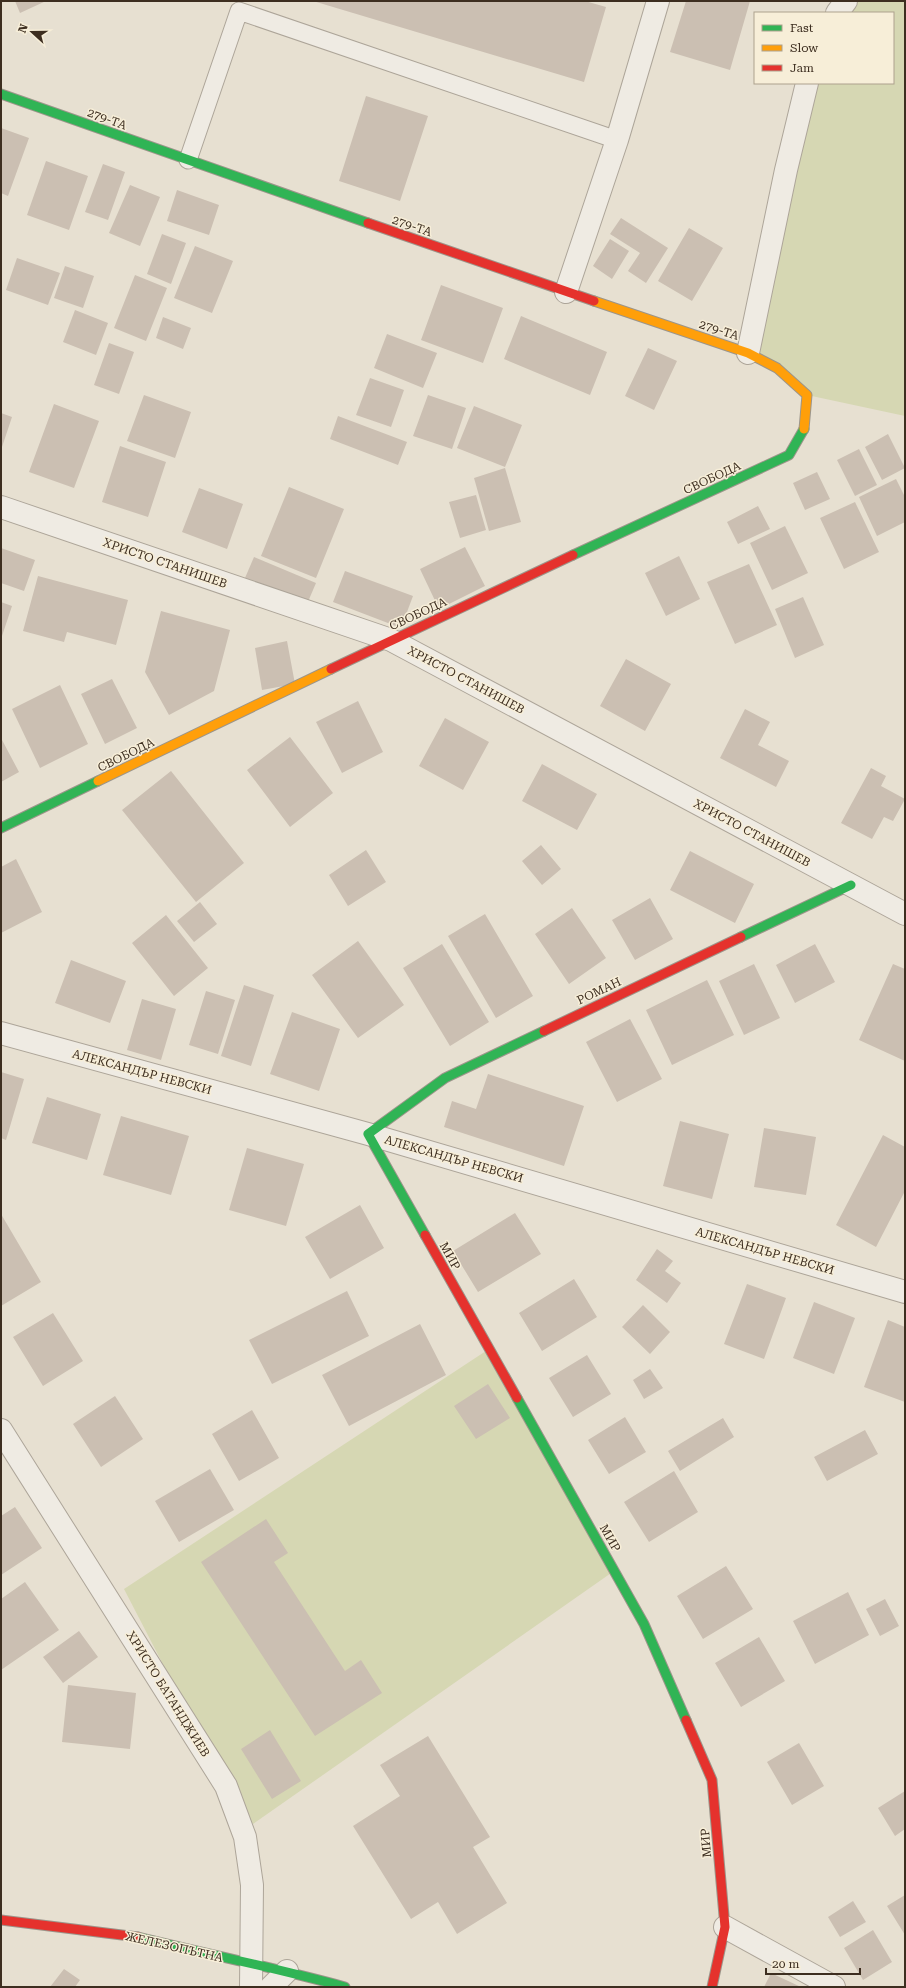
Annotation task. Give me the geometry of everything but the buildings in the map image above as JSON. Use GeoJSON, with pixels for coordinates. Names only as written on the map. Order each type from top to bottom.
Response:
{"type":"FeatureCollection","features":[{"type":"Feature","properties":{"kind":"street"},"geometry":{"type":"LineString","coordinates":[[566,292],[617,140],[658,1]]}},
{"type":"Feature","properties":{"kind":"street"},"geometry":{"type":"LineString","coordinates":[[838,12],[846,1]]}},
{"type":"Feature","properties":{"kind":"street"},"geometry":{"type":"LineString","coordinates":[[748,353],[786,170],[807,84]]}},
{"type":"Feature","properties":{"kind":"street","name":"279-ТА"},"geometry":{"type":"LineString","coordinates":[[1,94],[566,292],[748,353],[777,368],[807,395]]}},
{"type":"Feature","properties":{"kind":"street","name":"СВОБОДА"},"geometry":{"type":"LineString","coordinates":[[1,828],[391,640],[789,455],[804,428],[807,395]]}},
{"type":"Feature","properties":{"kind":"street","name":"ХРИСТО СТАНИШЕВ"},"geometry":{"type":"LineString","coordinates":[[1,508],[391,640],[905,914]]}},
{"type":"Feature","properties":{"kind":"street","name":"РОМАН"},"geometry":{"type":"LineString","coordinates":[[368,1134],[445,1078],[851,885]]}},
{"type":"Feature","properties":{"kind":"street","name":"АЛЕКСАНДЪР НЕВСКИ"},"geometry":{"type":"LineString","coordinates":[[1,1033],[368,1134],[905,1292]]}},
{"type":"Feature","properties":{"kind":"street","name":"МИР"},"geometry":{"type":"LineString","coordinates":[[368,1134],[646,1627],[712,1780],[725,1928],[712,1987]]}},
{"type":"Feature","properties":{"kind":"street","name":"ХРИСТО БАТАНДЖИЕВ"},"geometry":{"type":"LineString","coordinates":[[1,1430],[226,1786],[245,1837],[252,1885],[252,1987]]}},
{"type":"Feature","properties":{"kind":"street","name":"ЖЕЛЕЗОПЪТНА"},"geometry":{"type":"LineString","coordinates":[[1,1920],[12,1920],[133,1936],[252,1965],[287,1971],[345,1987]]}},
{"type":"Feature","properties":{"kind":"street"},"geometry":{"type":"LineString","coordinates":[[725,1928],[834,1987]]}},
{"type":"Feature","properties":{"kind":"street"},"geometry":{"type":"LineString","coordinates":[[272,1987],[287,1971]]}},
{"type":"Feature","properties":{"kind":"lane"},"geometry":{"type":"LineString","coordinates":[[188,160],[239,11],[617,140]]}},
{"type":"Feature","properties":{"kind":"green space"},"geometry":{"type":"Polygon","coordinates":[[[846,1],[905,1],[905,416],[807,395],[748,353],[807,84],[894,84],[894,12],[838,12],[846,1]]]}},
{"type":"Feature","properties":{"kind":"green space"},"geometry":{"type":"Polygon","coordinates":[[[489,1349],[614,1571],[253,1824],[226,1786],[124,1589],[489,1349]]]}},
{"type":"Feature","properties":{"kind":"traffic: fast"},"geometry":{"type":"LineString","coordinates":[[1,94],[368,223]]}},
{"type":"Feature","properties":{"kind":"traffic: fast"},"geometry":{"type":"LineString","coordinates":[[573,555],[789,455],[804,429]]}},
{"type":"Feature","properties":{"kind":"traffic: fast"},"geometry":{"type":"LineString","coordinates":[[1,828],[98,781]]}},
{"type":"Feature","properties":{"kind":"traffic: fast"},"geometry":{"type":"LineString","coordinates":[[741,937],[851,885]]}},
{"type":"Feature","properties":{"kind":"traffic: fast"},"geometry":{"type":"LineString","coordinates":[[425,1235],[368,1134],[445,1078],[544,1031]]}},
{"type":"Feature","properties":{"kind":"traffic: fast"},"geometry":{"type":"LineString","coordinates":[[517,1398],[644,1624],[686,1720]]}},
{"type":"Feature","properties":{"kind":"traffic: fast"},"geometry":{"type":"LineString","coordinates":[[138,1937],[345,1987]]}},
{"type":"Feature","properties":{"kind":"traffic: slow"},"geometry":{"type":"LineString","coordinates":[[594,301],[748,353],[777,368],[807,395],[804,429]]}},
{"type":"Feature","properties":{"kind":"traffic: slow"},"geometry":{"type":"LineString","coordinates":[[98,781],[331,669]]}},
{"type":"Feature","properties":{"kind":"traffic: jam"},"geometry":{"type":"LineString","coordinates":[[368,223],[594,301]]}},
{"type":"Feature","properties":{"kind":"traffic: jam"},"geometry":{"type":"LineString","coordinates":[[331,669],[573,555]]}},
{"type":"Feature","properties":{"kind":"traffic: jam"},"geometry":{"type":"LineString","coordinates":[[544,1031],[741,937]]}},
{"type":"Feature","properties":{"kind":"traffic: jam"},"geometry":{"type":"LineString","coordinates":[[425,1235],[517,1398]]}},
{"type":"Feature","properties":{"kind":"traffic: jam"},"geometry":{"type":"LineString","coordinates":[[686,1720],[712,1780],[725,1927],[712,1987]]}},
{"type":"Feature","properties":{"kind":"traffic: jam"},"geometry":{"type":"LineString","coordinates":[[1,1920],[138,1937]]}}]}
